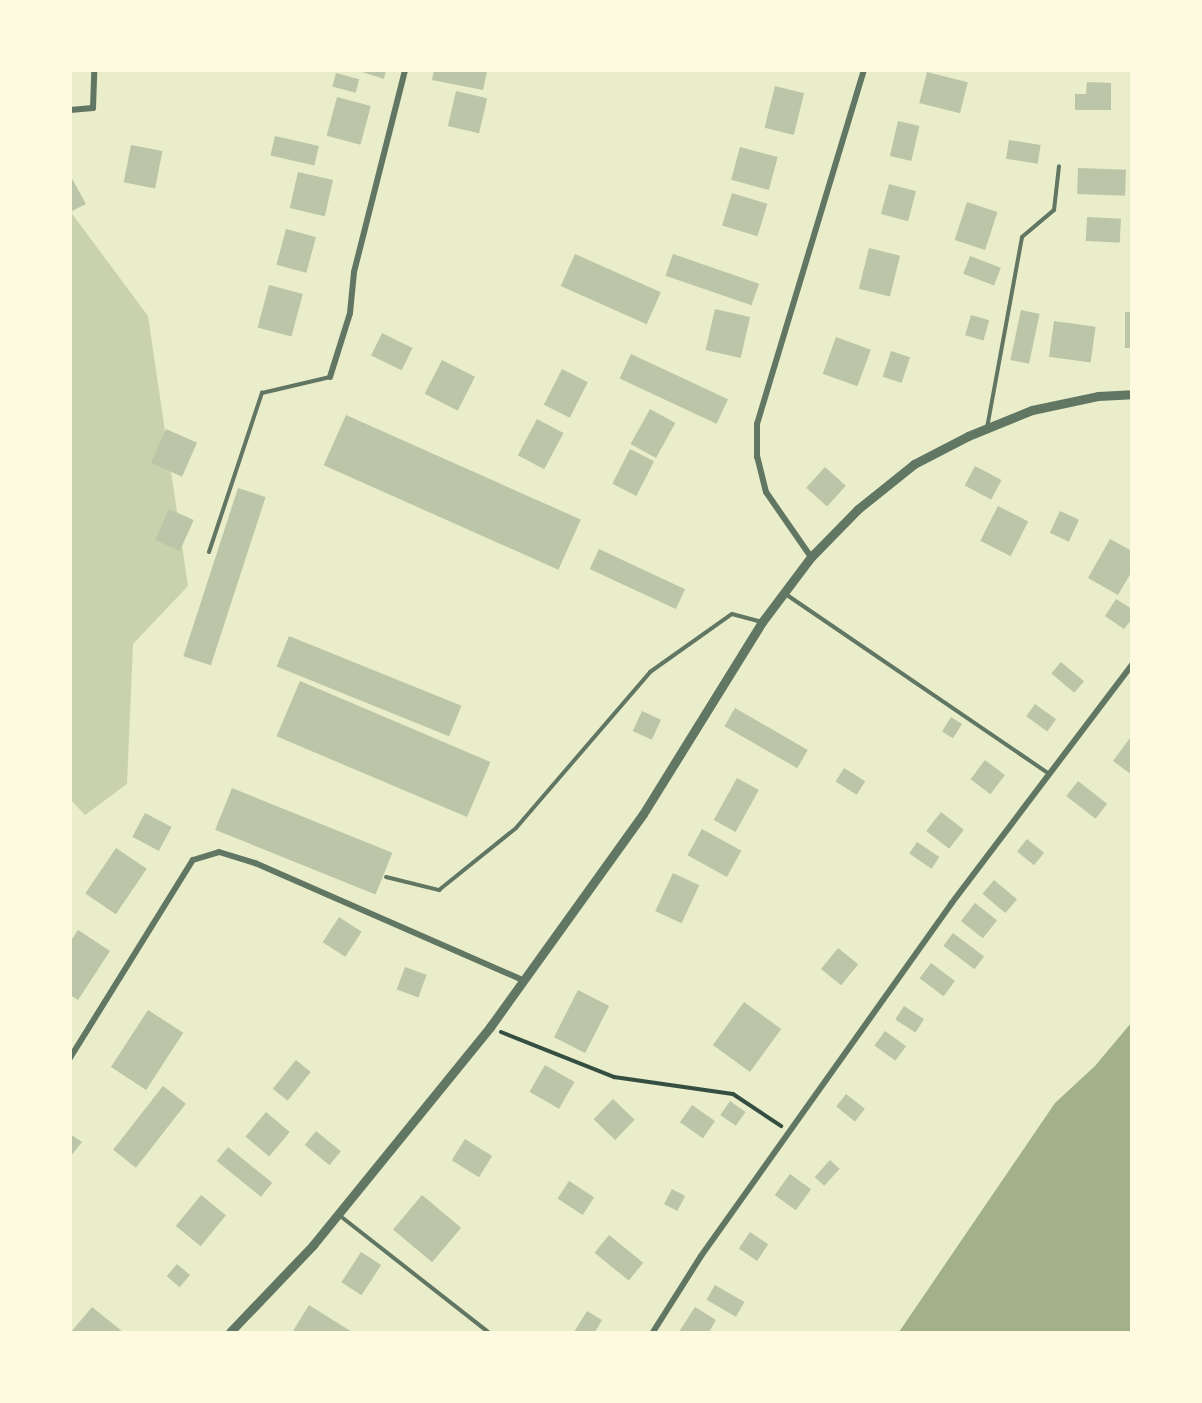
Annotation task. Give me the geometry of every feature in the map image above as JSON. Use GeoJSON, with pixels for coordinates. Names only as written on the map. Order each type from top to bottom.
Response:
{"type":"FeatureCollection","features":[{"type":"Feature","properties":{"kind":"street"},"geometry":{"type":"LineString","coordinates":[[70,110],[93,108],[94,70]]}},
{"type":"Feature","properties":{"kind":"street"},"geometry":{"type":"LineString","coordinates":[[330,377],[350,313],[354,272],[405,70]]}},
{"type":"Feature","properties":{"kind":"street"},"geometry":{"type":"LineString","coordinates":[[811,557],[766,492],[757,457],[756,424],[864,70]]}},
{"type":"Feature","properties":{"kind":"street"},"geometry":{"type":"LineString","coordinates":[[230,1332],[338,1215],[490,1027],[643,814],[762,622],[811,557],[858,509],[914,464],[987,428],[1032,410],[1098,396],[1131,394]]}},
{"type":"Feature","properties":{"kind":"street"},"geometry":{"type":"LineString","coordinates":[[653,1332],[701,1256],[790,1131],[1049,774],[1131,665]]}},
{"type":"Feature","properties":{"kind":"street"},"geometry":{"type":"LineString","coordinates":[[70,1058],[193,860],[219,852],[255,863],[523,980]]}},
{"type":"Feature","properties":{"kind":"lane"},"geometry":{"type":"LineString","coordinates":[[987,428],[1022,237],[1054,210],[1059,165]]}},
{"type":"Feature","properties":{"kind":"lane"},"geometry":{"type":"LineString","coordinates":[[208,552],[262,393],[330,377]]}},
{"type":"Feature","properties":{"kind":"lane"},"geometry":{"type":"LineString","coordinates":[[783,593],[1049,774]]}},
{"type":"Feature","properties":{"kind":"lane"},"geometry":{"type":"LineString","coordinates":[[386,877],[439,890],[516,828],[650,672],[732,614],[762,622]]}},
{"type":"Feature","properties":{"kind":"lane"},"geometry":{"type":"LineString","coordinates":[[338,1215],[488,1332]]}},
{"type":"Feature","properties":{"kind":"path"},"geometry":{"type":"LineString","coordinates":[[490,1027],[614,1077],[734,1094],[790,1131]]}},
{"type":"Feature","properties":{"kind":"shaded area"},"geometry":{"type":"Polygon","coordinates":[[[70,211],[148,316],[188,586],[133,644],[127,784],[85,815],[70,799],[70,211]]]}},
{"type":"Feature","properties":{"kind":"shaded area"},"geometry":{"type":"Polygon","coordinates":[[[1131,1023],[1131,1332],[899,1332],[1055,1103],[1095,1066],[1131,1023]]]}},
{"type":"Feature","properties":{"kind":"building"},"geometry":{"type":"Polygon","coordinates":[[[356,70],[386,70],[384,79],[356,70]]]}},
{"type":"Feature","properties":{"kind":"building"},"geometry":{"type":"Polygon","coordinates":[[[434,70],[487,72],[483,90],[432,80],[434,70]]]}},
{"type":"Feature","properties":{"kind":"building"},"geometry":{"type":"Polygon","coordinates":[[[927,72],[968,82],[960,113],[919,103],[927,72]]]}},
{"type":"Feature","properties":{"kind":"building"},"geometry":{"type":"Polygon","coordinates":[[[336,73],[359,79],[356,93],[332,87],[336,73]]]}},
{"type":"Feature","properties":{"kind":"building"},"geometry":{"type":"Polygon","coordinates":[[[1087,82],[1111,83],[1111,110],[1075,110],[1075,94],[1086,94],[1087,82]]]}},
{"type":"Feature","properties":{"kind":"building"},"geometry":{"type":"Polygon","coordinates":[[[775,86],[804,93],[794,135],[765,128],[775,86]]]}},
{"type":"Feature","properties":{"kind":"building"},"geometry":{"type":"Polygon","coordinates":[[[456,91],[487,98],[479,133],[448,126],[456,91]]]}},
{"type":"Feature","properties":{"kind":"building"},"geometry":{"type":"Polygon","coordinates":[[[337,97],[371,106],[360,145],[327,136],[337,97]]]}},
{"type":"Feature","properties":{"kind":"building"},"geometry":{"type":"Polygon","coordinates":[[[898,121],[919,126],[911,161],[890,156],[898,121]]]}},
{"type":"Feature","properties":{"kind":"building"},"geometry":{"type":"Polygon","coordinates":[[[275,136],[319,146],[314,166],[271,155],[275,136]]]}},
{"type":"Feature","properties":{"kind":"building"},"geometry":{"type":"Polygon","coordinates":[[[1009,140],[1041,145],[1038,164],[1006,159],[1009,140]]]}},
{"type":"Feature","properties":{"kind":"building"},"geometry":{"type":"Polygon","coordinates":[[[131,145],[162,151],[155,188],[124,182],[131,145]]]}},
{"type":"Feature","properties":{"kind":"building"},"geometry":{"type":"Polygon","coordinates":[[[740,147],[778,157],[769,190],[731,180],[740,147]]]}},
{"type":"Feature","properties":{"kind":"building"},"geometry":{"type":"Polygon","coordinates":[[[1078,168],[1126,170],[1125,196],[1077,194],[1078,168]]]}},
{"type":"Feature","properties":{"kind":"building"},"geometry":{"type":"Polygon","coordinates":[[[298,172],[333,180],[325,216],[290,208],[298,172]]]}},
{"type":"Feature","properties":{"kind":"building"},"geometry":{"type":"Polygon","coordinates":[[[70,175],[86,204],[70,212],[70,175]]]}},
{"type":"Feature","properties":{"kind":"building"},"geometry":{"type":"Polygon","coordinates":[[[889,184],[916,191],[908,221],[881,214],[889,184]]]}},
{"type":"Feature","properties":{"kind":"building"},"geometry":{"type":"Polygon","coordinates":[[[732,193],[767,204],[757,236],[722,226],[732,193]]]}},
{"type":"Feature","properties":{"kind":"building"},"geometry":{"type":"Polygon","coordinates":[[[967,202],[997,212],[985,250],[955,240],[967,202]]]}},
{"type":"Feature","properties":{"kind":"building"},"geometry":{"type":"Polygon","coordinates":[[[1087,217],[1121,219],[1120,243],[1086,241],[1087,217]]]}},
{"type":"Feature","properties":{"kind":"building"},"geometry":{"type":"Polygon","coordinates":[[[286,229],[316,237],[306,273],[276,265],[286,229]]]}},
{"type":"Feature","properties":{"kind":"building"},"geometry":{"type":"Polygon","coordinates":[[[869,248],[900,256],[890,296],[859,289],[869,248]]]}},
{"type":"Feature","properties":{"kind":"building"},"geometry":{"type":"Polygon","coordinates":[[[575,254],[661,292],[647,324],[561,286],[575,254]]]}},
{"type":"Feature","properties":{"kind":"building"},"geometry":{"type":"Polygon","coordinates":[[[673,254],[759,284],[752,305],[666,276],[673,254]]]}},
{"type":"Feature","properties":{"kind":"building"},"geometry":{"type":"Polygon","coordinates":[[[970,256],[1001,268],[994,286],[963,274],[970,256]]]}},
{"type":"Feature","properties":{"kind":"building"},"geometry":{"type":"Polygon","coordinates":[[[269,285],[303,294],[291,337],[258,328],[269,285]]]}},
{"type":"Feature","properties":{"kind":"building"},"geometry":{"type":"Polygon","coordinates":[[[715,309],[750,317],[741,358],[706,350],[715,309]]]}},
{"type":"Feature","properties":{"kind":"building"},"geometry":{"type":"Polygon","coordinates":[[[1021,310],[1040,314],[1029,364],[1010,360],[1021,310]]]}},
{"type":"Feature","properties":{"kind":"building"},"geometry":{"type":"Polygon","coordinates":[[[1125,312],[1132,312],[1132,348],[1125,348],[1125,312]]]}},
{"type":"Feature","properties":{"kind":"building"},"geometry":{"type":"Polygon","coordinates":[[[971,315],[989,320],[983,340],[965,335],[971,315]]]}},
{"type":"Feature","properties":{"kind":"building"},"geometry":{"type":"Polygon","coordinates":[[[1054,321],[1096,327],[1091,362],[1049,357],[1054,321]]]}},
{"type":"Feature","properties":{"kind":"building"},"geometry":{"type":"Polygon","coordinates":[[[382,333],[413,348],[402,370],[371,355],[382,333]]]}},
{"type":"Feature","properties":{"kind":"building"},"geometry":{"type":"Polygon","coordinates":[[[836,337],[871,350],[857,386],[823,374],[836,337]]]}},
{"type":"Feature","properties":{"kind":"building"},"geometry":{"type":"Polygon","coordinates":[[[891,351],[910,357],[902,383],[883,377],[891,351]]]}},
{"type":"Feature","properties":{"kind":"building"},"geometry":{"type":"Polygon","coordinates":[[[631,354],[728,399],[717,424],[620,378],[631,354]]]}},
{"type":"Feature","properties":{"kind":"building"},"geometry":{"type":"Polygon","coordinates":[[[442,360],[475,377],[458,411],[425,394],[442,360]]]}},
{"type":"Feature","properties":{"kind":"building"},"geometry":{"type":"Polygon","coordinates":[[[562,369],[588,382],[570,418],[544,405],[562,369]]]}},
{"type":"Feature","properties":{"kind":"building"},"geometry":{"type":"Polygon","coordinates":[[[650,409],[675,423],[656,458],[631,444],[650,409]]]}},
{"type":"Feature","properties":{"kind":"building"},"geometry":{"type":"Polygon","coordinates":[[[346,415],[581,520],[558,570],[324,465],[346,415]]]}},
{"type":"Feature","properties":{"kind":"building"},"geometry":{"type":"Polygon","coordinates":[[[537,419],[563,433],[544,469],[518,455],[537,419]]]}},
{"type":"Feature","properties":{"kind":"building"},"geometry":{"type":"Polygon","coordinates":[[[166,429],[197,443],[182,477],[151,463],[166,429]]]}},
{"type":"Feature","properties":{"kind":"building"},"geometry":{"type":"Polygon","coordinates":[[[630,449],[654,461],[636,496],[612,484],[630,449]]]}},
{"type":"Feature","properties":{"kind":"building"},"geometry":{"type":"Polygon","coordinates":[[[975,466],[1001,480],[991,500],[965,485],[975,466]]]}},
{"type":"Feature","properties":{"kind":"building"},"geometry":{"type":"Polygon","coordinates":[[[825,467],[846,486],[827,507],[806,488],[825,467]]]}},
{"type":"Feature","properties":{"kind":"building"},"geometry":{"type":"Polygon","coordinates":[[[238,488],[266,497],[211,665],[183,656],[238,488]]]}},
{"type":"Feature","properties":{"kind":"building"},"geometry":{"type":"Polygon","coordinates":[[[998,506],[1028,521],[1011,556],[980,541],[998,506]]]}},
{"type":"Feature","properties":{"kind":"building"},"geometry":{"type":"Polygon","coordinates":[[[169,509],[194,520],[180,551],[155,540],[169,509]]]}},
{"type":"Feature","properties":{"kind":"building"},"geometry":{"type":"Polygon","coordinates":[[[1060,511],[1079,520],[1069,542],[1050,533],[1060,511]]]}},
{"type":"Feature","properties":{"kind":"building"},"geometry":{"type":"Polygon","coordinates":[[[1110,539],[1132,551],[1132,571],[1118,595],[1088,578],[1110,539]]]}},
{"type":"Feature","properties":{"kind":"building"},"geometry":{"type":"Polygon","coordinates":[[[599,549],[685,589],[676,609],[590,569],[599,549]]]}},
{"type":"Feature","properties":{"kind":"building"},"geometry":{"type":"Polygon","coordinates":[[[1116,599],[1132,609],[1132,619],[1124,629],[1105,616],[1116,599]]]}},
{"type":"Feature","properties":{"kind":"building"},"geometry":{"type":"Polygon","coordinates":[[[289,636],[461,706],[449,736],[277,667],[289,636]]]}},
{"type":"Feature","properties":{"kind":"building"},"geometry":{"type":"Polygon","coordinates":[[[1061,662],[1084,681],[1074,693],[1051,673],[1061,662]]]}},
{"type":"Feature","properties":{"kind":"building"},"geometry":{"type":"Polygon","coordinates":[[[300,681],[491,762],[467,817],[277,736],[300,681]]]}},
{"type":"Feature","properties":{"kind":"building"},"geometry":{"type":"Polygon","coordinates":[[[1035,704],[1056,719],[1047,731],[1026,716],[1035,704]]]}},
{"type":"Feature","properties":{"kind":"building"},"geometry":{"type":"Polygon","coordinates":[[[735,708],[808,750],[797,768],[724,726],[735,708]]]}},
{"type":"Feature","properties":{"kind":"building"},"geometry":{"type":"Polygon","coordinates":[[[642,711],[661,720],[652,740],[633,731],[642,711]]]}},
{"type":"Feature","properties":{"kind":"building"},"geometry":{"type":"Polygon","coordinates":[[[951,717],[962,724],[953,738],[942,731],[951,717]]]}},
{"type":"Feature","properties":{"kind":"building"},"geometry":{"type":"Polygon","coordinates":[[[1130,738],[1132,739],[1132,775],[1113,761],[1130,738]]]}},
{"type":"Feature","properties":{"kind":"building"},"geometry":{"type":"Polygon","coordinates":[[[985,760],[1005,775],[991,794],[971,779],[985,760]]]}},
{"type":"Feature","properties":{"kind":"building"},"geometry":{"type":"Polygon","coordinates":[[[844,768],[865,781],[857,795],[836,782],[844,768]]]}},
{"type":"Feature","properties":{"kind":"building"},"geometry":{"type":"Polygon","coordinates":[[[737,778],[759,790],[736,832],[714,820],[737,778]]]}},
{"type":"Feature","properties":{"kind":"building"},"geometry":{"type":"Polygon","coordinates":[[[1078,781],[1107,804],[1095,819],[1066,796],[1078,781]]]}},
{"type":"Feature","properties":{"kind":"building"},"geometry":{"type":"Polygon","coordinates":[[[232,788],[392,853],[376,895],[215,830],[232,788]]]}},
{"type":"Feature","properties":{"kind":"building"},"geometry":{"type":"Polygon","coordinates":[[[941,812],[964,830],[949,849],[926,831],[941,812]]]}},
{"type":"Feature","properties":{"kind":"building"},"geometry":{"type":"Polygon","coordinates":[[[145,813],[171,827],[159,851],[132,837],[145,813]]]}},
{"type":"Feature","properties":{"kind":"building"},"geometry":{"type":"Polygon","coordinates":[[[702,829],[741,851],[727,877],[687,855],[702,829]]]}},
{"type":"Feature","properties":{"kind":"building"},"geometry":{"type":"Polygon","coordinates":[[[1027,839],[1044,853],[1034,865],[1017,851],[1027,839]]]}},
{"type":"Feature","properties":{"kind":"building"},"geometry":{"type":"Polygon","coordinates":[[[917,842],[939,857],[932,869],[909,854],[917,842]]]}},
{"type":"Feature","properties":{"kind":"building"},"geometry":{"type":"Polygon","coordinates":[[[116,848],[147,869],[116,914],[85,894],[116,848]]]}},
{"type":"Feature","properties":{"kind":"building"},"geometry":{"type":"Polygon","coordinates":[[[673,873],[699,885],[682,923],[655,911],[673,873]]]}},
{"type":"Feature","properties":{"kind":"building"},"geometry":{"type":"Polygon","coordinates":[[[994,880],[1017,899],[1005,913],[982,894],[994,880]]]}},
{"type":"Feature","properties":{"kind":"building"},"geometry":{"type":"Polygon","coordinates":[[[975,903],[997,920],[983,938],[961,921],[975,903]]]}},
{"type":"Feature","properties":{"kind":"building"},"geometry":{"type":"Polygon","coordinates":[[[339,917],[362,932],[345,957],[323,942],[339,917]]]}},
{"type":"Feature","properties":{"kind":"building"},"geometry":{"type":"Polygon","coordinates":[[[78,930],[110,951],[78,1000],[70,995],[70,942],[78,930]]]}},
{"type":"Feature","properties":{"kind":"building"},"geometry":{"type":"Polygon","coordinates":[[[953,933],[984,956],[975,969],[943,946],[953,933]]]}},
{"type":"Feature","properties":{"kind":"building"},"geometry":{"type":"Polygon","coordinates":[[[838,948],[858,964],[841,985],[821,969],[838,948]]]}},
{"type":"Feature","properties":{"kind":"building"},"geometry":{"type":"Polygon","coordinates":[[[931,963],[955,981],[944,996],[920,978],[931,963]]]}},
{"type":"Feature","properties":{"kind":"building"},"geometry":{"type":"Polygon","coordinates":[[[405,967],[427,975],[418,997],[397,990],[405,967]]]}},
{"type":"Feature","properties":{"kind":"building"},"geometry":{"type":"Polygon","coordinates":[[[578,990],[609,1006],[585,1053],[554,1037],[578,990]]]}},
{"type":"Feature","properties":{"kind":"building"},"geometry":{"type":"Polygon","coordinates":[[[744,1002],[781,1029],[750,1072],[713,1045],[744,1002]]]}},
{"type":"Feature","properties":{"kind":"building"},"geometry":{"type":"Polygon","coordinates":[[[904,1006],[924,1019],[915,1032],[895,1019],[904,1006]]]}},
{"type":"Feature","properties":{"kind":"building"},"geometry":{"type":"Polygon","coordinates":[[[148,1010],[183,1033],[146,1090],[111,1067],[148,1010]]]}},
{"type":"Feature","properties":{"kind":"building"},"geometry":{"type":"Polygon","coordinates":[[[885,1031],[906,1046],[895,1061],[874,1046],[885,1031]]]}},
{"type":"Feature","properties":{"kind":"building"},"geometry":{"type":"Polygon","coordinates":[[[296,1060],[311,1072],[287,1101],[273,1089],[296,1060]]]}},
{"type":"Feature","properties":{"kind":"building"},"geometry":{"type":"Polygon","coordinates":[[[545,1065],[574,1082],[559,1109],[530,1092],[545,1065]]]}},
{"type":"Feature","properties":{"kind":"building"},"geometry":{"type":"Polygon","coordinates":[[[163,1086],[186,1104],[136,1168],[113,1150],[163,1086]]]}},
{"type":"Feature","properties":{"kind":"building"},"geometry":{"type":"Polygon","coordinates":[[[846,1094],[865,1109],[855,1121],[836,1107],[846,1094]]]}},
{"type":"Feature","properties":{"kind":"building"},"geometry":{"type":"Polygon","coordinates":[[[613,1099],[635,1120],[615,1140],[594,1119],[613,1099]]]}},
{"type":"Feature","properties":{"kind":"building"},"geometry":{"type":"Polygon","coordinates":[[[730,1101],[746,1112],[736,1126],[720,1115],[730,1101]]]}},
{"type":"Feature","properties":{"kind":"building"},"geometry":{"type":"Polygon","coordinates":[[[692,1105],[715,1121],[703,1138],[680,1122],[692,1105]]]}},
{"type":"Feature","properties":{"kind":"building"},"geometry":{"type":"Polygon","coordinates":[[[266,1112],[290,1132],[269,1156],[245,1137],[266,1112]]]}},
{"type":"Feature","properties":{"kind":"building"},"geometry":{"type":"Polygon","coordinates":[[[316,1131],[341,1151],[330,1165],[305,1145],[316,1131]]]}},
{"type":"Feature","properties":{"kind":"building"},"geometry":{"type":"Polygon","coordinates":[[[70,1134],[82,1142],[70,1157],[70,1134]]]}},
{"type":"Feature","properties":{"kind":"building"},"geometry":{"type":"Polygon","coordinates":[[[465,1139],[492,1156],[479,1177],[452,1160],[465,1139]]]}},
{"type":"Feature","properties":{"kind":"building"},"geometry":{"type":"Polygon","coordinates":[[[228,1147],[272,1183],[261,1197],[217,1161],[228,1147]]]}},
{"type":"Feature","properties":{"kind":"building"},"geometry":{"type":"Polygon","coordinates":[[[830,1160],[840,1169],[824,1186],[815,1177],[830,1160]]]}},
{"type":"Feature","properties":{"kind":"building"},"geometry":{"type":"Polygon","coordinates":[[[790,1174],[811,1189],[796,1210],[775,1195],[790,1174]]]}},
{"type":"Feature","properties":{"kind":"building"},"geometry":{"type":"Polygon","coordinates":[[[569,1181],[594,1197],[583,1215],[558,1199],[569,1181]]]}},
{"type":"Feature","properties":{"kind":"building"},"geometry":{"type":"Polygon","coordinates":[[[672,1189],[685,1196],[677,1211],[664,1204],[672,1189]]]}},
{"type":"Feature","properties":{"kind":"building"},"geometry":{"type":"Polygon","coordinates":[[[201,1195],[226,1215],[201,1246],[176,1226],[201,1195]]]}},
{"type":"Feature","properties":{"kind":"building"},"geometry":{"type":"Polygon","coordinates":[[[422,1195],[461,1228],[432,1262],[393,1229],[422,1195]]]}},
{"type":"Feature","properties":{"kind":"building"},"geometry":{"type":"Polygon","coordinates":[[[750,1232],[768,1244],[757,1261],[739,1249],[750,1232]]]}},
{"type":"Feature","properties":{"kind":"building"},"geometry":{"type":"Polygon","coordinates":[[[609,1235],[643,1263],[629,1281],[595,1253],[609,1235]]]}},
{"type":"Feature","properties":{"kind":"building"},"geometry":{"type":"Polygon","coordinates":[[[361,1252],[381,1265],[362,1295],[341,1282],[361,1252]]]}},
{"type":"Feature","properties":{"kind":"building"},"geometry":{"type":"Polygon","coordinates":[[[177,1264],[190,1275],[180,1287],[167,1276],[177,1264]]]}},
{"type":"Feature","properties":{"kind":"building"},"geometry":{"type":"Polygon","coordinates":[[[715,1285],[744,1302],[736,1317],[706,1300],[715,1285]]]}},
{"type":"Feature","properties":{"kind":"building"},"geometry":{"type":"Polygon","coordinates":[[[309,1305],[352,1332],[293,1331],[309,1305]]]}},
{"type":"Feature","properties":{"kind":"building"},"geometry":{"type":"Polygon","coordinates":[[[92,1307],[123,1332],[71,1332],[92,1307]]]}},
{"type":"Feature","properties":{"kind":"building"},"geometry":{"type":"Polygon","coordinates":[[[695,1307],[716,1320],[709,1332],[679,1332],[695,1307]]]}},
{"type":"Feature","properties":{"kind":"building"},"geometry":{"type":"Polygon","coordinates":[[[587,1311],[602,1320],[595,1332],[574,1332],[587,1311]]]}}]}
